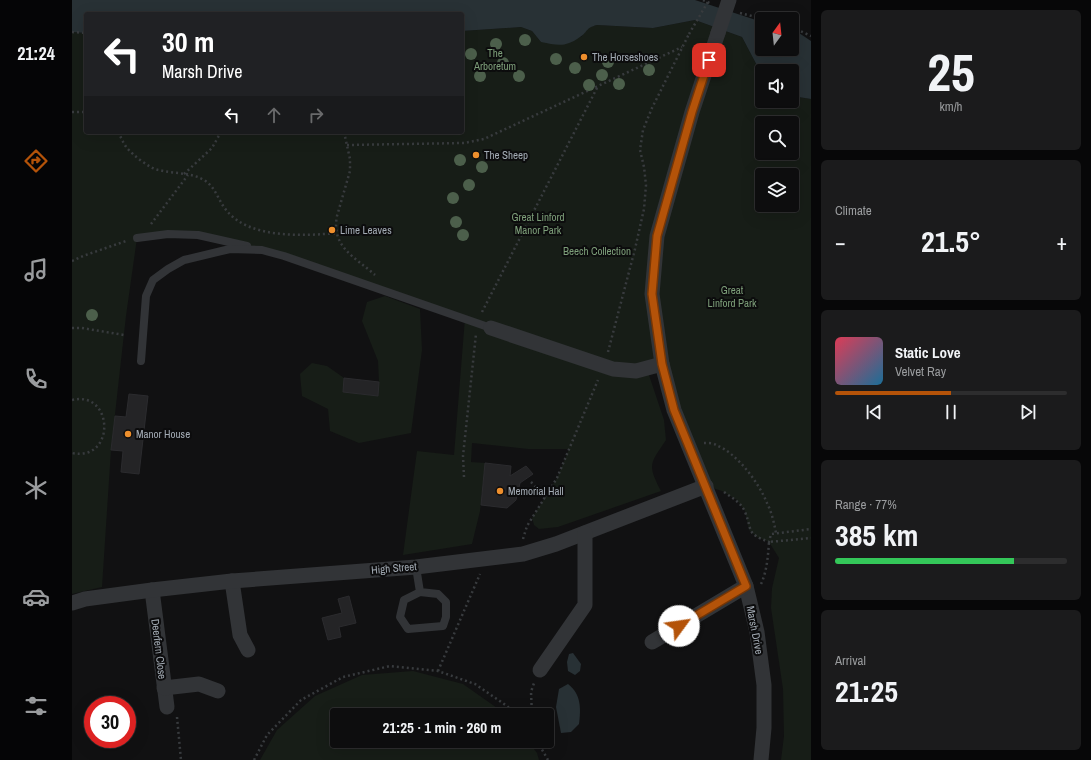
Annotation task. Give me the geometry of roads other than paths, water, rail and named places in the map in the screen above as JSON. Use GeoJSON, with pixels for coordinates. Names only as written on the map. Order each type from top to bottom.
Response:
{"type":"FeatureCollection","features":[{"type":"Feature","properties":{"kind":"street","name":"Marsh Drive"},"geometry":{"type":"LineString","coordinates":[[729,0],[692,112],[657,236],[652,294],[662,364],[674,410],[706,486],[747,592],[757,632],[764,685],[764,728],[761,760]]}},
{"type":"Feature","properties":{"kind":"street"},"geometry":{"type":"LineString","coordinates":[[491,328],[613,369],[636,371],[662,364]]}},
{"type":"Feature","properties":{"kind":"street","name":"High Street"},"geometry":{"type":"LineString","coordinates":[[72,603],[85,599],[232,581],[416,567],[523,554],[556,544],[706,486]]}},
{"type":"Feature","properties":{"kind":"street"},"geometry":{"type":"LineString","coordinates":[[540,670],[585,605],[585,533]]}},
{"type":"Feature","properties":{"kind":"street"},"geometry":{"type":"LineString","coordinates":[[232,581],[240,635],[248,650]]}},
{"type":"Feature","properties":{"kind":"street","name":"Deerfern Close"},"geometry":{"type":"LineString","coordinates":[[152,590],[167,707]]}},
{"type":"Feature","properties":{"kind":"street"},"geometry":{"type":"LineString","coordinates":[[652,642],[747,592]]}},
{"type":"Feature","properties":{"kind":"street"},"geometry":{"type":"LineString","coordinates":[[164,688],[199,684],[218,691]]}},
{"type":"Feature","properties":{"kind":"lane"},"geometry":{"type":"LineString","coordinates":[[139,238],[168,234],[198,235],[262,250],[284,256],[491,328]]}},
{"type":"Feature","properties":{"kind":"lane"},"geometry":{"type":"LineString","coordinates":[[140,361],[146,296],[153,280],[184,260],[205,254],[230,249],[262,250]]}},
{"type":"Feature","properties":{"kind":"lane"},"geometry":{"type":"LineString","coordinates":[[416,567],[420,592]]}},
{"type":"Feature","properties":{"kind":"lane"},"geometry":{"type":"LineString","coordinates":[[420,592],[438,594],[446,602],[446,617],[443,626],[408,629],[400,617],[404,600],[420,592]]}},
{"type":"Feature","properties":{"kind":"place","name":"The Horseshoes"},"geometry":{"type":"Point","coordinates":[584,57]}},
{"type":"Feature","properties":{"kind":"place","name":"The Sheep"},"geometry":{"type":"Point","coordinates":[476,155]}},
{"type":"Feature","properties":{"kind":"place","name":"Lime Leaves"},"geometry":{"type":"Point","coordinates":[332,230]}},
{"type":"Feature","properties":{"kind":"place","name":"Manor House"},"geometry":{"type":"Point","coordinates":[128,434]}},
{"type":"Feature","properties":{"kind":"place","name":"Memorial Hall"},"geometry":{"type":"Point","coordinates":[500,491]}},
{"type":"Feature","properties":{"kind":"park label","name":"The Arboretum"},"geometry":{"type":"Point","coordinates":[495,59]}},
{"type":"Feature","properties":{"kind":"park label","name":"Great Linford Manor Park"},"geometry":{"type":"Point","coordinates":[538,223]}},
{"type":"Feature","properties":{"kind":"park label","name":"Beech Collection"},"geometry":{"type":"Point","coordinates":[597,251]}},
{"type":"Feature","properties":{"kind":"park label","name":"Great Linford Park"},"geometry":{"type":"Point","coordinates":[732,296]}}]}
